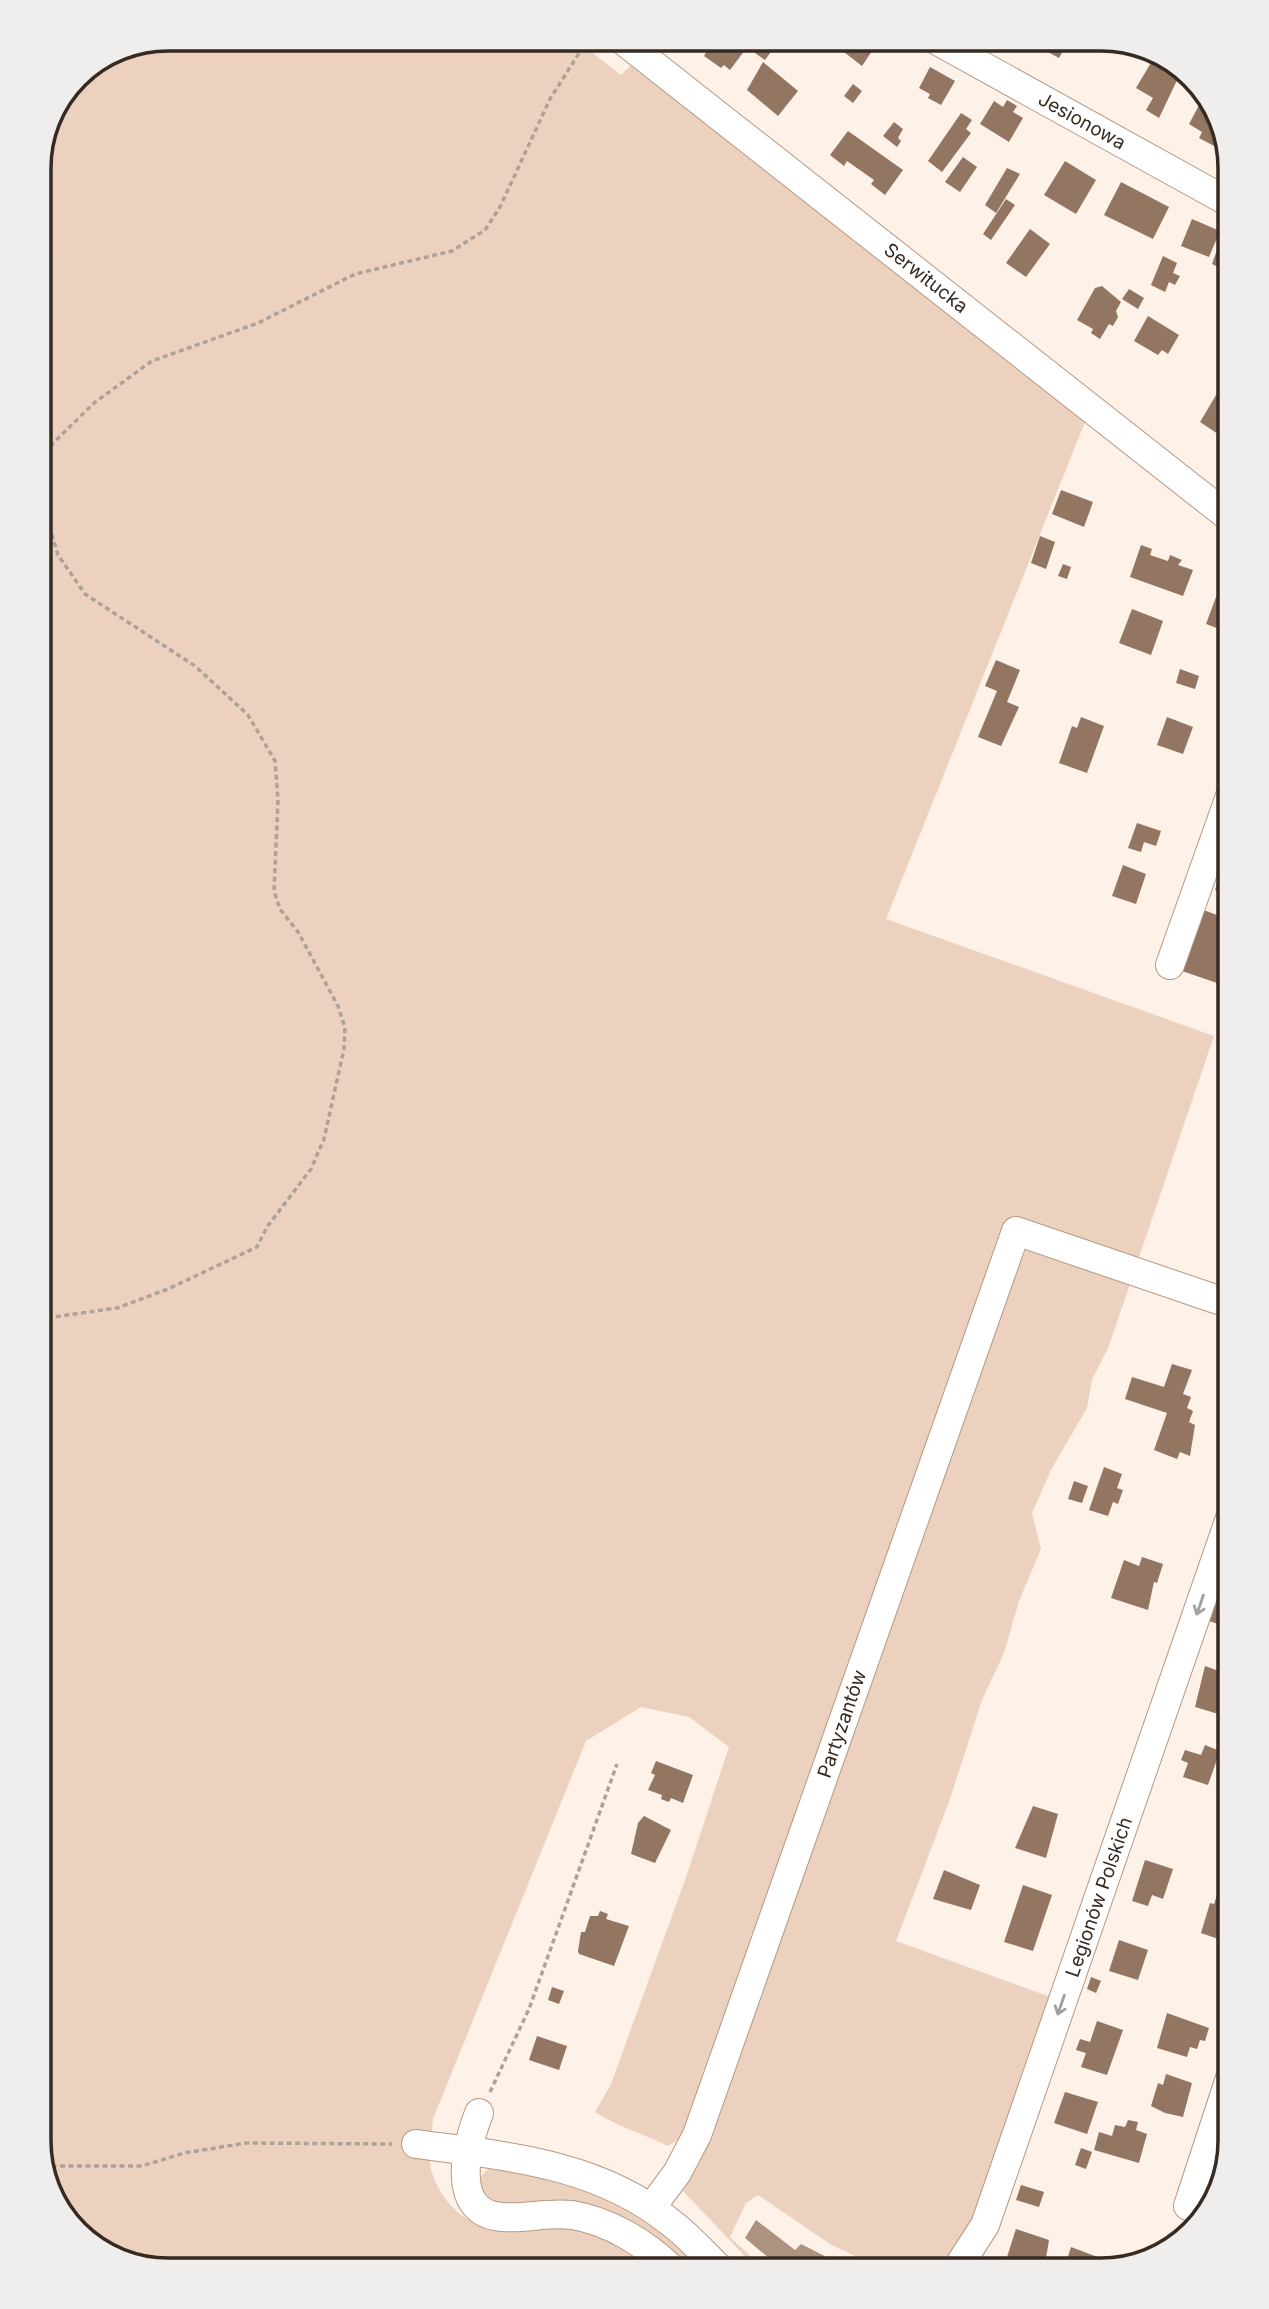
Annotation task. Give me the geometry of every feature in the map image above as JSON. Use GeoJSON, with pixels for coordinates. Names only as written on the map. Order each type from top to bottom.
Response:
{"type":"FeatureCollection","features":[{"type":"Feature","properties":{"kind":"street","name":"Serwitucka"},"geometry":{"type":"LineString","coordinates":[[636,51],[1218,509]]}},
{"type":"Feature","properties":{"kind":"street","name":"Jesionowa"},"geometry":{"type":"LineString","coordinates":[[956,51],[1218,195]]}},
{"type":"Feature","properties":{"kind":"street"},"geometry":{"type":"LineString","coordinates":[[1170,965],[1218,830]]}},
{"type":"Feature","properties":{"kind":"street","name":"Partyzantów"},"geometry":{"type":"LineString","coordinates":[[652,2208],[677,2173],[696,2135],[1016,1231],[1218,1300]]}},
{"type":"Feature","properties":{"kind":"street","name":"Legionów Polskich"},"geometry":{"type":"LineString","coordinates":[[964,2258],[985,2225],[1218,1553]]}},
{"type":"Feature","properties":{"kind":"street"},"geometry":{"type":"LineString","coordinates":[[480,2113],[468,2151],[467,2191],[476,2208],[486,2215],[505,2218],[547,2214],[573,2215],[621,2232],[657,2258]]}},
{"type":"Feature","properties":{"kind":"street"},"geometry":{"type":"LineString","coordinates":[[1200,2203],[1218,2129]]}},
{"type":"Feature","properties":{"kind":"street"},"geometry":{"type":"LineString","coordinates":[[416,2144],[521,2159],[576,2172],[652,2208],[671,2222],[708,2258]]}},
{"type":"Feature","properties":{"kind":"street"},"geometry":{"type":"LineString","coordinates":[[974,2258],[985,2225]]}},
{"type":"Feature","properties":{"kind":"path"},"geometry":{"type":"LineString","coordinates":[[51,445],[94,402],[152,361],[258,323],[355,274],[452,251],[485,230],[500,207],[550,99],[580,51]]}},
{"type":"Feature","properties":{"kind":"path"},"geometry":{"type":"LineString","coordinates":[[51,531],[58,555],[85,594],[195,666],[248,715],[275,761],[278,800],[274,891],[280,909],[298,932],[338,1006],[345,1028],[344,1049],[324,1139],[311,1169],[267,1227],[257,1247],[168,1289],[117,1308],[51,1317]]}},
{"type":"Feature","properties":{"kind":"path"},"geometry":{"type":"LineString","coordinates":[[480,2113],[530,2009],[617,1764]]}},
{"type":"Feature","properties":{"kind":"path"},"geometry":{"type":"LineString","coordinates":[[54,2166],[142,2166],[184,2153],[246,2143],[416,2144]]}},
{"type":"Feature","properties":{"kind":"shaded area"},"geometry":{"type":"Polygon","coordinates":[[[590,51],[621,75],[633,63],[1085,422],[886,919],[1214,1036],[1109,1346],[1092,1380],[1087,1408],[1051,1470],[1032,1513],[1041,1549],[1019,1601],[1004,1653],[982,1700],[950,1799],[896,1941],[1056,1999],[981,2215],[956,2258],[859,2258],[830,2244],[758,2195],[746,2203],[730,2237],[752,2258],[747,2258],[681,2189],[713,2132],[718,2100],[684,2136],[668,2146],[595,2112],[611,2084],[685,1880],[729,1747],[689,1717],[641,1707],[586,1741],[433,2119],[430,2146],[432,2173],[444,2198],[462,2216],[473,2222],[498,2230],[583,2231],[616,2243],[641,2258],[145,2256],[109,2243],[85,2224],[66,2200],[53,2164],[51,160],[55,137],[75,96],[109,66],[152,52],[590,51]]]}},
{"type":"Feature","properties":{"kind":"shaded area"},"geometry":{"type":"Polygon","coordinates":[[[489,2168],[554,2181],[605,2198],[651,2226],[688,2258],[671,2258],[492,2203],[479,2186],[480,2177],[489,2168]]]}},
{"type":"Feature","properties":{"kind":"shaded area"},"geometry":{"type":"Polygon","coordinates":[[[756,2220],[795,2250],[801,2244],[828,2258],[769,2258],[745,2238],[756,2220]]]}},
{"type":"Feature","properties":{"kind":"building"},"geometry":{"type":"Polygon","coordinates":[[[744,51],[730,70],[724,65],[721,68],[704,56],[706,52],[744,51]]]}},
{"type":"Feature","properties":{"kind":"building"},"geometry":{"type":"Polygon","coordinates":[[[757,51],[771,51],[765,60],[755,53],[757,51]]]}},
{"type":"Feature","properties":{"kind":"building"},"geometry":{"type":"Polygon","coordinates":[[[845,51],[872,51],[862,66],[845,51]]]}},
{"type":"Feature","properties":{"kind":"building"},"geometry":{"type":"Polygon","coordinates":[[[1046,51],[1063,51],[1059,58],[1046,51]]]}},
{"type":"Feature","properties":{"kind":"building"},"geometry":{"type":"Polygon","coordinates":[[[763,62],[798,91],[778,116],[747,90],[763,62]]]}},
{"type":"Feature","properties":{"kind":"building"},"geometry":{"type":"Polygon","coordinates":[[[1151,62],[1178,79],[1159,118],[1146,110],[1153,98],[1136,88],[1151,62]]]}},
{"type":"Feature","properties":{"kind":"building"},"geometry":{"type":"Polygon","coordinates":[[[930,67],[955,81],[941,105],[928,98],[930,94],[919,88],[930,67]]]}},
{"type":"Feature","properties":{"kind":"building"},"geometry":{"type":"Polygon","coordinates":[[[853,84],[862,91],[853,103],[844,96],[853,84]]]}},
{"type":"Feature","properties":{"kind":"building"},"geometry":{"type":"Polygon","coordinates":[[[1007,100],[1017,106],[1013,112],[1023,118],[1009,142],[980,124],[994,101],[1003,107],[1007,100]]]}},
{"type":"Feature","properties":{"kind":"building"},"geometry":{"type":"Polygon","coordinates":[[[1200,104],[1216,147],[1199,138],[1202,132],[1189,124],[1200,104]]]}},
{"type":"Feature","properties":{"kind":"building"},"geometry":{"type":"Polygon","coordinates":[[[961,113],[972,120],[966,129],[971,133],[942,172],[928,161],[961,113]]]}},
{"type":"Feature","properties":{"kind":"building"},"geometry":{"type":"Polygon","coordinates":[[[894,122],[903,129],[897,147],[883,136],[894,122]]]}},
{"type":"Feature","properties":{"kind":"building"},"geometry":{"type":"Polygon","coordinates":[[[848,131],[903,170],[885,195],[871,184],[874,180],[847,161],[844,166],[830,155],[848,131]]]}},
{"type":"Feature","properties":{"kind":"building"},"geometry":{"type":"Polygon","coordinates":[[[963,157],[977,167],[960,192],[945,182],[963,157]]]}},
{"type":"Feature","properties":{"kind":"building"},"geometry":{"type":"Polygon","coordinates":[[[1065,161],[1096,180],[1076,214],[1044,195],[1065,161]]]}},
{"type":"Feature","properties":{"kind":"building"},"geometry":{"type":"Polygon","coordinates":[[[1007,168],[1020,174],[996,213],[985,205],[1007,168]]]}},
{"type":"Feature","properties":{"kind":"building"},"geometry":{"type":"Polygon","coordinates":[[[1121,182],[1169,207],[1153,239],[1104,215],[1121,182]]]}},
{"type":"Feature","properties":{"kind":"building"},"geometry":{"type":"Polygon","coordinates":[[[1006,199],[1015,205],[991,240],[983,234],[1006,199]]]}},
{"type":"Feature","properties":{"kind":"building"},"geometry":{"type":"Polygon","coordinates":[[[1192,219],[1218,230],[1209,257],[1181,246],[1192,219]]]}},
{"type":"Feature","properties":{"kind":"building"},"geometry":{"type":"Polygon","coordinates":[[[1030,229],[1050,244],[1026,277],[1006,263],[1030,229]]]}},
{"type":"Feature","properties":{"kind":"building"},"geometry":{"type":"Polygon","coordinates":[[[1218,247],[1218,267],[1212,264],[1218,247]]]}},
{"type":"Feature","properties":{"kind":"building"},"geometry":{"type":"Polygon","coordinates":[[[1163,256],[1177,263],[1173,273],[1180,276],[1175,285],[1169,282],[1165,292],[1151,285],[1163,256]]]}},
{"type":"Feature","properties":{"kind":"building"},"geometry":{"type":"Polygon","coordinates":[[[1102,286],[1121,302],[1113,326],[1109,324],[1100,339],[1091,333],[1093,329],[1077,320],[1095,288],[1102,286]]]}},
{"type":"Feature","properties":{"kind":"building"},"geometry":{"type":"Polygon","coordinates":[[[1129,289],[1144,298],[1138,309],[1122,299],[1129,289]]]}},
{"type":"Feature","properties":{"kind":"building"},"geometry":{"type":"Polygon","coordinates":[[[1148,316],[1179,335],[1168,354],[1162,350],[1158,355],[1134,341],[1148,316]]]}},
{"type":"Feature","properties":{"kind":"building"},"geometry":{"type":"Polygon","coordinates":[[[1218,392],[1218,434],[1200,422],[1218,392]]]}},
{"type":"Feature","properties":{"kind":"building"},"geometry":{"type":"Polygon","coordinates":[[[1061,490],[1093,502],[1084,527],[1052,514],[1061,490]]]}},
{"type":"Feature","properties":{"kind":"building"},"geometry":{"type":"Polygon","coordinates":[[[1040,536],[1055,542],[1046,569],[1031,563],[1040,536]]]}},
{"type":"Feature","properties":{"kind":"building"},"geometry":{"type":"Polygon","coordinates":[[[1141,545],[1152,549],[1150,555],[1168,561],[1170,555],[1182,560],[1178,565],[1193,570],[1183,596],[1130,577],[1141,545]]]}},
{"type":"Feature","properties":{"kind":"building"},"geometry":{"type":"Polygon","coordinates":[[[1063,564],[1071,567],[1067,579],[1058,576],[1063,564]]]}},
{"type":"Feature","properties":{"kind":"building"},"geometry":{"type":"Polygon","coordinates":[[[1216,597],[1218,628],[1206,624],[1216,597]]]}},
{"type":"Feature","properties":{"kind":"building"},"geometry":{"type":"Polygon","coordinates":[[[1132,609],[1163,621],[1151,655],[1119,643],[1132,609]]]}},
{"type":"Feature","properties":{"kind":"building"},"geometry":{"type":"Polygon","coordinates":[[[996,660],[1020,670],[1007,702],[1019,707],[1001,746],[978,737],[997,691],[985,686],[996,660]]]}},
{"type":"Feature","properties":{"kind":"building"},"geometry":{"type":"Polygon","coordinates":[[[1180,669],[1199,676],[1195,689],[1176,683],[1180,669]]]}},
{"type":"Feature","properties":{"kind":"building"},"geometry":{"type":"Polygon","coordinates":[[[1081,717],[1104,726],[1087,773],[1059,763],[1072,726],[1077,728],[1081,717]]]}},
{"type":"Feature","properties":{"kind":"building"},"geometry":{"type":"Polygon","coordinates":[[[1167,717],[1193,727],[1183,754],[1157,745],[1167,717]]]}},
{"type":"Feature","properties":{"kind":"building"},"geometry":{"type":"Polygon","coordinates":[[[1137,823],[1161,831],[1156,846],[1144,842],[1141,852],[1128,848],[1137,823]]]}},
{"type":"Feature","properties":{"kind":"building"},"geometry":{"type":"Polygon","coordinates":[[[1123,865],[1146,874],[1136,904],[1112,896],[1123,865]]]}},
{"type":"Feature","properties":{"kind":"building"},"geometry":{"type":"Polygon","coordinates":[[[1201,909],[1218,915],[1217,983],[1179,970],[1201,909]]]}},
{"type":"Feature","properties":{"kind":"building"},"geometry":{"type":"Polygon","coordinates":[[[1172,1364],[1192,1370],[1183,1394],[1191,1397],[1187,1408],[1193,1411],[1189,1422],[1195,1425],[1190,1456],[1180,1452],[1177,1459],[1154,1450],[1167,1413],[1125,1399],[1132,1377],[1164,1387],[1172,1364]]]}},
{"type":"Feature","properties":{"kind":"building"},"geometry":{"type":"Polygon","coordinates":[[[1104,1467],[1122,1474],[1117,1488],[1123,1490],[1118,1504],[1113,1502],[1108,1516],[1089,1510],[1104,1467]]]}},
{"type":"Feature","properties":{"kind":"building"},"geometry":{"type":"Polygon","coordinates":[[[1074,1481],[1088,1486],[1082,1503],[1068,1499],[1074,1481]]]}},
{"type":"Feature","properties":{"kind":"building"},"geometry":{"type":"Polygon","coordinates":[[[1142,1557],[1163,1564],[1157,1583],[1154,1582],[1148,1610],[1111,1598],[1124,1560],[1139,1566],[1142,1557]]]}},
{"type":"Feature","properties":{"kind":"building"},"geometry":{"type":"Polygon","coordinates":[[[1212,1602],[1218,1604],[1218,1624],[1206,1620],[1212,1602]]]}},
{"type":"Feature","properties":{"kind":"building"},"geometry":{"type":"Polygon","coordinates":[[[1205,1666],[1218,1671],[1218,1714],[1195,1707],[1205,1666]]]}},
{"type":"Feature","properties":{"kind":"building"},"geometry":{"type":"Polygon","coordinates":[[[1205,1745],[1218,1750],[1208,1785],[1183,1777],[1188,1763],[1181,1760],[1185,1750],[1201,1755],[1205,1745]]]}},
{"type":"Feature","properties":{"kind":"building"},"geometry":{"type":"Polygon","coordinates":[[[656,1761],[693,1775],[683,1803],[671,1798],[669,1802],[661,1799],[662,1795],[648,1790],[655,1775],[651,1773],[656,1761]]]}},
{"type":"Feature","properties":{"kind":"building"},"geometry":{"type":"Polygon","coordinates":[[[1033,1806],[1058,1814],[1046,1858],[1015,1848],[1033,1806]]]}},
{"type":"Feature","properties":{"kind":"building"},"geometry":{"type":"Polygon","coordinates":[[[644,1816],[671,1830],[655,1863],[631,1854],[638,1823],[644,1816]]]}},
{"type":"Feature","properties":{"kind":"building"},"geometry":{"type":"Polygon","coordinates":[[[1145,1860],[1173,1869],[1163,1899],[1152,1895],[1148,1906],[1132,1901],[1145,1860]]]}},
{"type":"Feature","properties":{"kind":"building"},"geometry":{"type":"Polygon","coordinates":[[[944,1870],[980,1885],[971,1910],[933,1899],[944,1870]]]}},
{"type":"Feature","properties":{"kind":"building"},"geometry":{"type":"Polygon","coordinates":[[[1023,1885],[1052,1895],[1033,1951],[1004,1942],[1023,1885]]]}},
{"type":"Feature","properties":{"kind":"building"},"geometry":{"type":"Polygon","coordinates":[[[1218,1892],[1218,1939],[1201,1933],[1210,1903],[1214,1904],[1218,1892]]]}},
{"type":"Feature","properties":{"kind":"building"},"geometry":{"type":"Polygon","coordinates":[[[600,1911],[608,1914],[606,1919],[629,1926],[614,1966],[579,1954],[578,1951],[581,1932],[585,1932],[590,1916],[598,1916],[600,1911]]]}},
{"type":"Feature","properties":{"kind":"building"},"geometry":{"type":"Polygon","coordinates":[[[1119,1940],[1148,1950],[1138,1980],[1109,1971],[1119,1940]]]}},
{"type":"Feature","properties":{"kind":"building"},"geometry":{"type":"Polygon","coordinates":[[[1091,1977],[1101,1981],[1096,1993],[1087,1989],[1091,1977]]]}},
{"type":"Feature","properties":{"kind":"building"},"geometry":{"type":"Polygon","coordinates":[[[552,1987],[564,1991],[559,2004],[548,2000],[552,1987]]]}},
{"type":"Feature","properties":{"kind":"building"},"geometry":{"type":"Polygon","coordinates":[[[1167,2013],[1209,2028],[1205,2041],[1200,2040],[1197,2049],[1190,2047],[1187,2057],[1157,2048],[1167,2013]]]}},
{"type":"Feature","properties":{"kind":"building"},"geometry":{"type":"Polygon","coordinates":[[[1097,2021],[1123,2030],[1107,2075],[1081,2067],[1086,2053],[1076,2050],[1080,2039],[1090,2042],[1097,2021]]]}},
{"type":"Feature","properties":{"kind":"building"},"geometry":{"type":"Polygon","coordinates":[[[537,2036],[567,2046],[559,2070],[529,2060],[537,2036]]]}},
{"type":"Feature","properties":{"kind":"building"},"geometry":{"type":"Polygon","coordinates":[[[1166,2074],[1192,2083],[1183,2117],[1151,2106],[1158,2083],[1163,2085],[1166,2074]]]}},
{"type":"Feature","properties":{"kind":"building"},"geometry":{"type":"Polygon","coordinates":[[[1065,2092],[1098,2102],[1087,2134],[1054,2123],[1065,2092]]]}},
{"type":"Feature","properties":{"kind":"building"},"geometry":{"type":"Polygon","coordinates":[[[1128,2120],[1138,2122],[1136,2130],[1147,2134],[1139,2163],[1094,2150],[1099,2132],[1112,2136],[1115,2125],[1125,2127],[1128,2120]]]}},
{"type":"Feature","properties":{"kind":"building"},"geometry":{"type":"Polygon","coordinates":[[[1081,2148],[1092,2152],[1086,2169],[1075,2165],[1081,2148]]]}},
{"type":"Feature","properties":{"kind":"building"},"geometry":{"type":"Polygon","coordinates":[[[1021,2185],[1044,2192],[1039,2207],[1016,2200],[1021,2185]]]}},
{"type":"Feature","properties":{"kind":"building"},"geometry":{"type":"Polygon","coordinates":[[[1016,2229],[1049,2240],[1046,2258],[1007,2257],[1016,2229]]]}},
{"type":"Feature","properties":{"kind":"building"},"geometry":{"type":"Polygon","coordinates":[[[1071,2247],[1100,2258],[1068,2258],[1071,2247]]]}}]}
